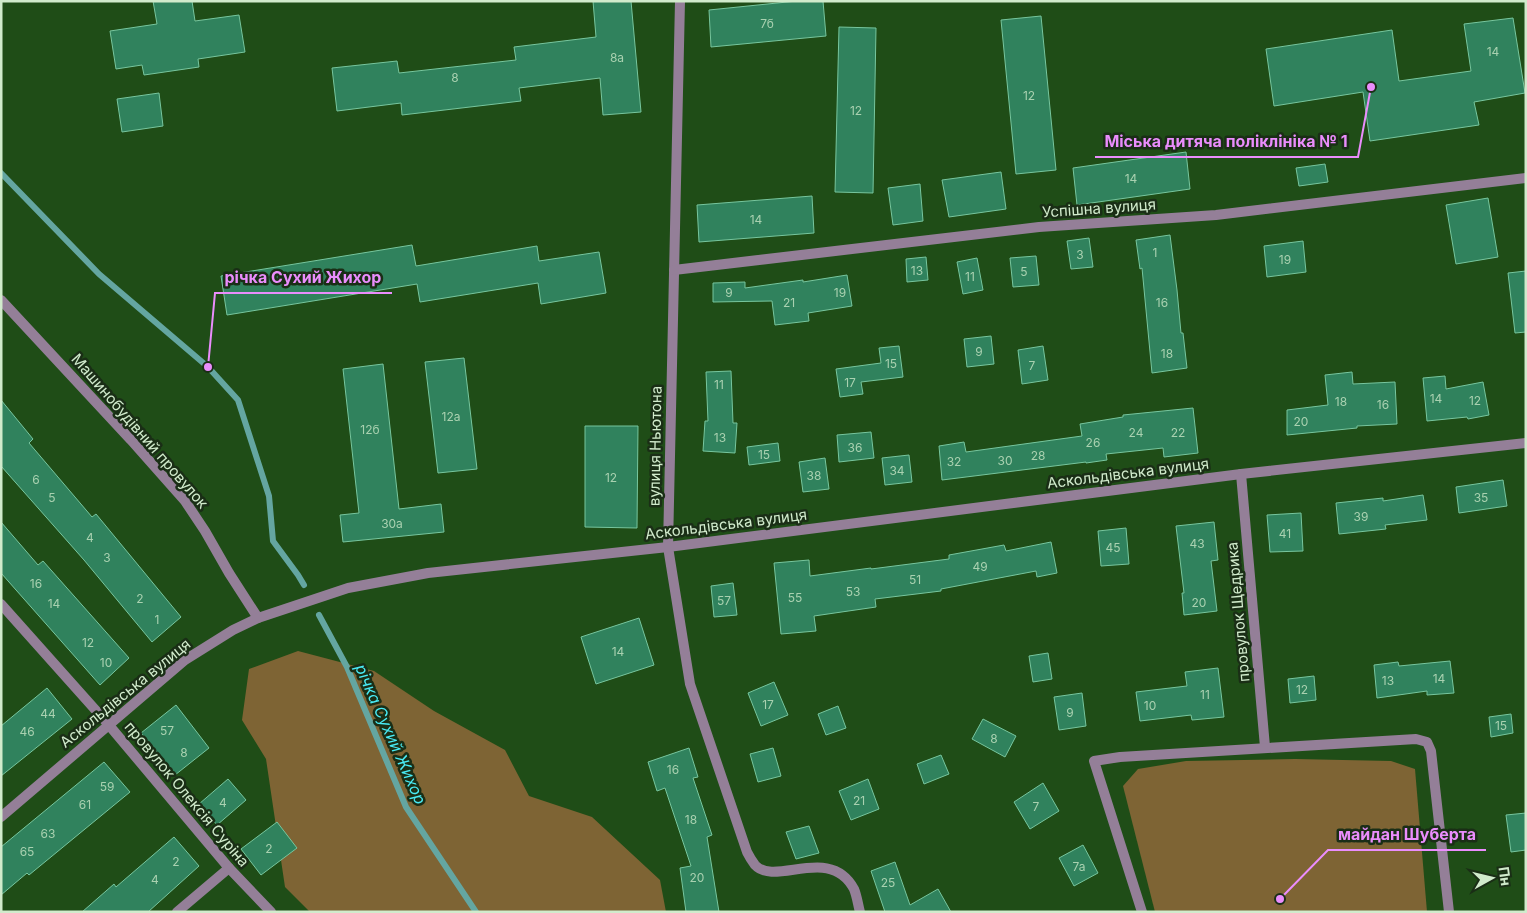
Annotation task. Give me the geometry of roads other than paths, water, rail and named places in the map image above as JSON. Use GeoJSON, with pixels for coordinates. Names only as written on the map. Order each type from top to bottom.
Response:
{"type":"FeatureCollection","features":[{"type":"Feature","properties":{"kind":"street","name":"вулиця Ньютона"},"geometry":{"type":"LineString","coordinates":[[680,1],[668,547],[690,684],[747,852],[756,866],[768,872],[804,868],[826,868],[842,874],[854,890],[860,912]]}},
{"type":"Feature","properties":{"kind":"street","name":"Успішна вулиця"},"geometry":{"type":"LineString","coordinates":[[674,270],[1039,227],[1216,215],[1526,178]]}},
{"type":"Feature","properties":{"kind":"street","name":"Машинобудівний провулок"},"geometry":{"type":"LineString","coordinates":[[1,300],[185,501],[258,618]]}},
{"type":"Feature","properties":{"kind":"street","name":"Аскольдівська вулиця"},"geometry":{"type":"LineString","coordinates":[[1,817],[185,660],[233,630],[258,618],[348,588],[419,575],[668,547],[1084,493],[1526,443]]}},
{"type":"Feature","properties":{"kind":"street","name":"провулок Щедрика"},"geometry":{"type":"LineString","coordinates":[[1240,474],[1264,747]]}},
{"type":"Feature","properties":{"kind":"street","name":"провулок Олексія Суріна"},"geometry":{"type":"LineString","coordinates":[[1,604],[108,724],[229,868],[271,912]]}},
{"type":"Feature","properties":{"kind":"street"},"geometry":{"type":"LineString","coordinates":[[1142,912],[1094,761],[1120,757],[1264,747],[1416,739],[1427,742],[1431,751],[1449,912]]}},
{"type":"Feature","properties":{"kind":"street"},"geometry":{"type":"LineString","coordinates":[[177,912],[229,868]]}},
{"type":"Feature","properties":{"kind":"waterway","name":"річка Сухий Жихор"},"geometry":{"type":"LineString","coordinates":[[1,173],[99,274],[208,367],[238,400],[269,496],[273,541],[304,585]]}},
{"type":"Feature","properties":{"kind":"waterway","name":"річка Сухий Жихор"},"geometry":{"type":"LineString","coordinates":[[319,615],[347,667],[406,807],[476,912]]}},
{"type":"Feature","properties":{"kind":"place","name":"Міська дитяча поліклініка № 1"},"geometry":{"type":"Point","coordinates":[1371,87]}},
{"type":"Feature","properties":{"kind":"place","name":"річка Сухий Жихор"},"geometry":{"type":"Point","coordinates":[208,367]}},
{"type":"Feature","properties":{"kind":"place","name":"майдан Шуберта"},"geometry":{"type":"Point","coordinates":[1280,899]}}]}
